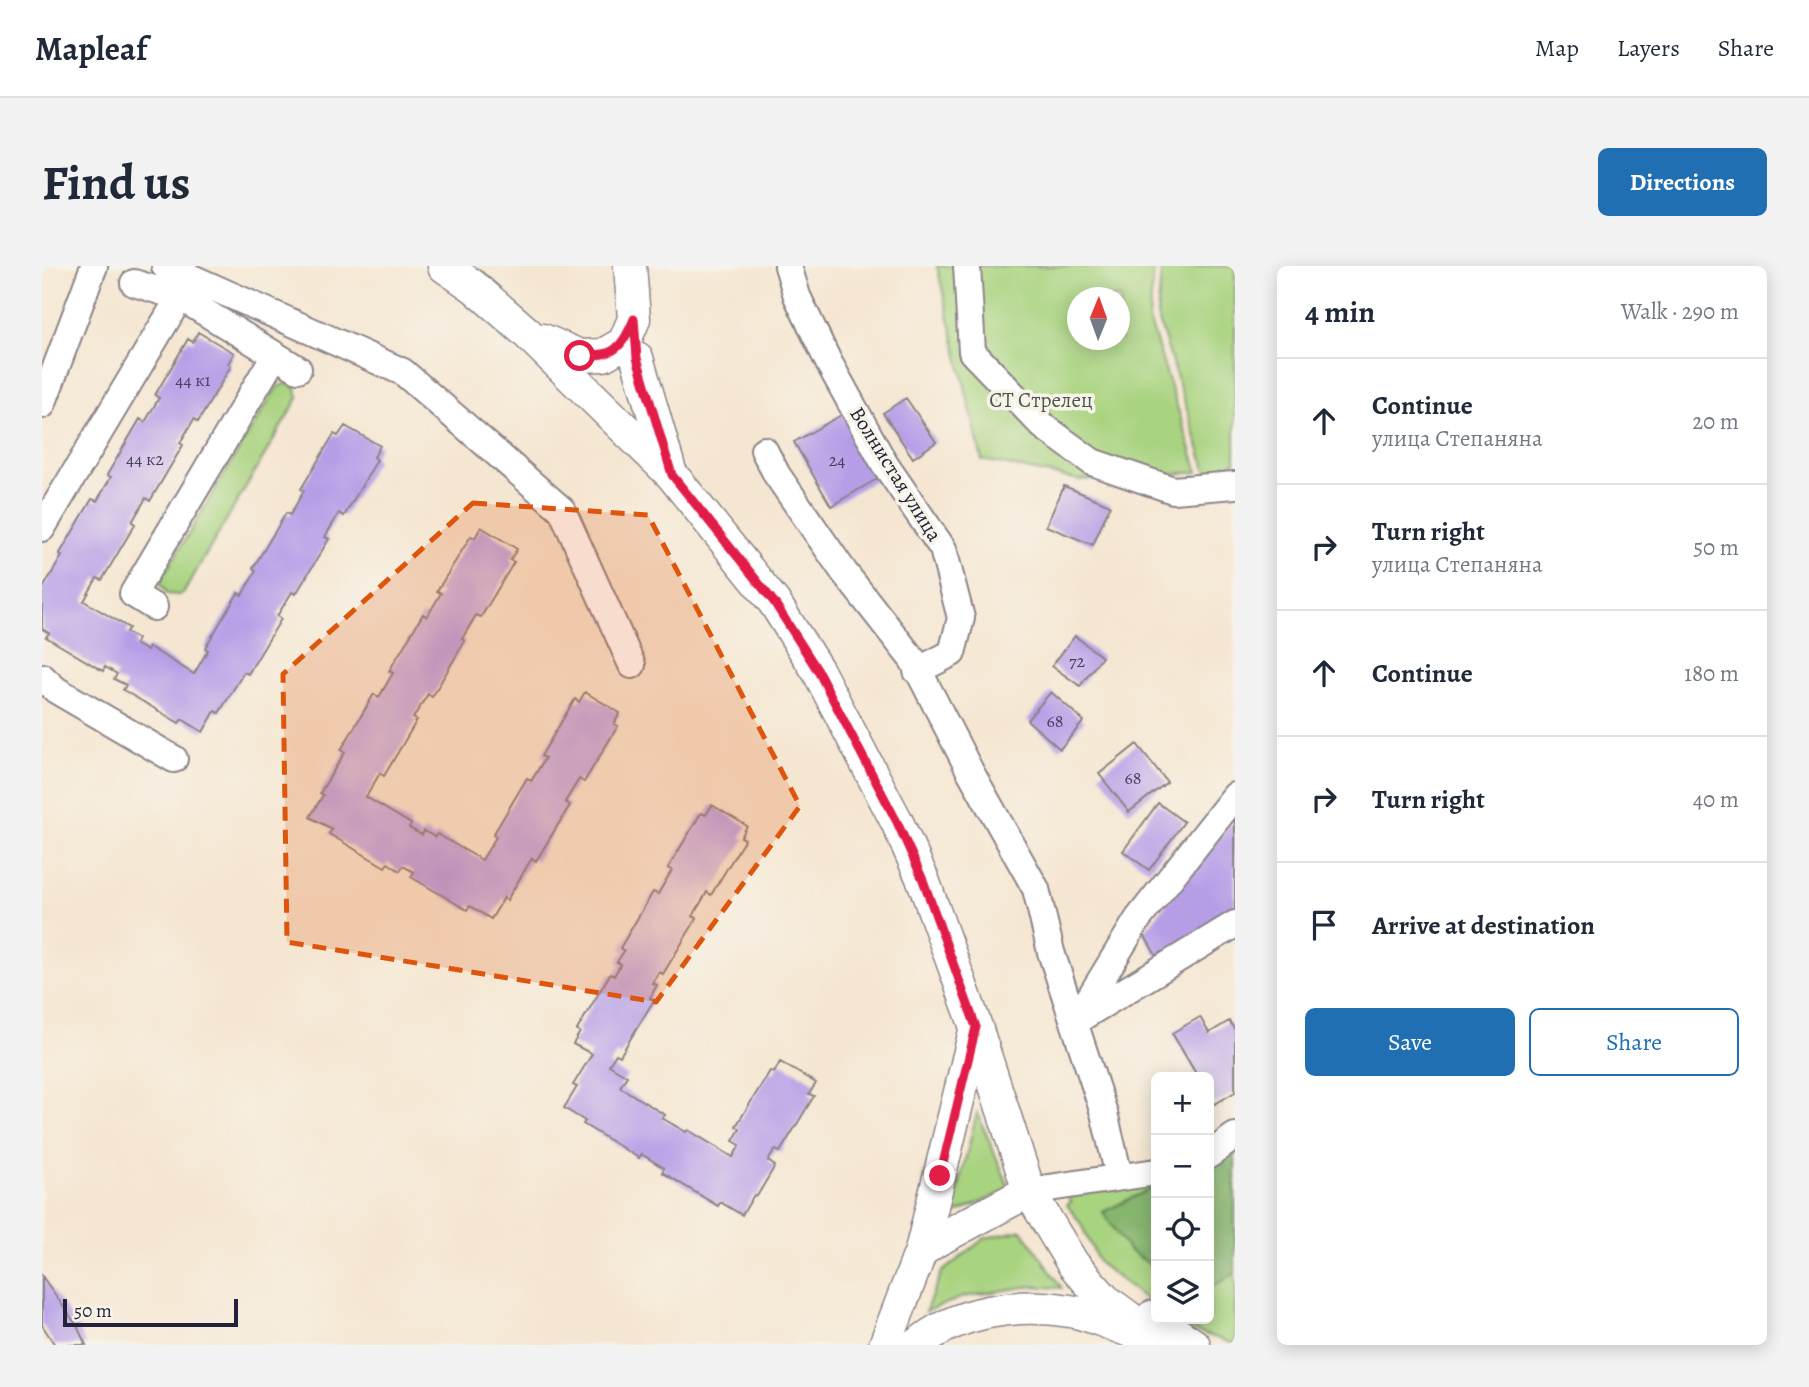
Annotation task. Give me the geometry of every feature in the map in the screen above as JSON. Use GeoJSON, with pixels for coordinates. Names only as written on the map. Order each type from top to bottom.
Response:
{"type":"FeatureCollection","features":[{"type":"Feature","properties":{"kind":"main road"},"geometry":{"type":"LineString","coordinates":[[444,266],[473,286],[526,332],[672,475],[774,602],[818,671],[897,822],[923,880],[976,1027],[1029,1191],[1073,1264],[1105,1300],[1161,1342]]}},
{"type":"Feature","properties":{"kind":"main road"},"geometry":{"type":"LineString","coordinates":[[526,332],[580,356],[603,355],[624,343],[634,319],[630,266]]}},
{"type":"Feature","properties":{"kind":"main road"},"geometry":{"type":"LineString","coordinates":[[611,415],[628,395],[637,358]]}},
{"type":"Feature","properties":{"kind":"main road"},"geometry":{"type":"LineString","coordinates":[[637,358],[672,475]]}},
{"type":"Feature","properties":{"kind":"main road"},"geometry":{"type":"LineString","coordinates":[[885,1345],[921,1251],[976,1027]]}},
{"type":"Feature","properties":{"kind":"main road"},"geometry":{"type":"LineString","coordinates":[[921,1251],[1029,1191]]}},
{"type":"Feature","properties":{"kind":"main road"},"geometry":{"type":"LineString","coordinates":[[1029,1191],[1136,1306],[1194,1345]]}},
{"type":"Feature","properties":{"kind":"main road"},"geometry":{"type":"LineString","coordinates":[[916,1345],[930,1334],[973,1315],[1024,1308],[1071,1311],[1161,1342]]}},
{"type":"Feature","properties":{"kind":"street"},"geometry":{"type":"LineString","coordinates":[[42,405],[93,266]]}},
{"type":"Feature","properties":{"kind":"street"},"geometry":{"type":"LineString","coordinates":[[165,266],[403,372],[562,510],[632,665]]}},
{"type":"Feature","properties":{"kind":"street","name":"Волнистая улица"},"geometry":{"type":"LineString","coordinates":[[788,266],[797,296],[828,361],[884,463],[943,549],[961,618],[952,653],[917,671]]}},
{"type":"Feature","properties":{"kind":"street"},"geometry":{"type":"LineString","coordinates":[[967,266],[972,352],[1043,426],[1092,462],[1173,490],[1235,485]]}},
{"type":"Feature","properties":{"kind":"street"},"geometry":{"type":"LineString","coordinates":[[134,283],[180,297],[298,369]]}},
{"type":"Feature","properties":{"kind":"street"},"geometry":{"type":"LineString","coordinates":[[42,528],[180,297]]}},
{"type":"Feature","properties":{"kind":"street"},"geometry":{"type":"LineString","coordinates":[[634,319],[637,358]]}},
{"type":"Feature","properties":{"kind":"street"},"geometry":{"type":"LineString","coordinates":[[154,607],[133,594],[275,355]]}},
{"type":"Feature","properties":{"kind":"street"},"geometry":{"type":"LineString","coordinates":[[764,450],[777,475],[844,572],[913,660],[1037,889],[1051,952],[1104,1113],[1119,1176]]}},
{"type":"Feature","properties":{"kind":"street"},"geometry":{"type":"LineString","coordinates":[[42,677],[56,690],[174,759]]}},
{"type":"Feature","properties":{"kind":"street"},"geometry":{"type":"LineString","coordinates":[[1075,1022],[1138,919],[1235,796]]}},
{"type":"Feature","properties":{"kind":"street"},"geometry":{"type":"LineString","coordinates":[[1075,1022],[1235,924]]}},
{"type":"Feature","properties":{"kind":"street"},"geometry":{"type":"LineString","coordinates":[[1214,1151],[1235,1136]]}},
{"type":"Feature","properties":{"kind":"street"},"geometry":{"type":"LineString","coordinates":[[1029,1191],[1151,1173]]}},
{"type":"Feature","properties":{"kind":"highlighted area"},"geometry":{"type":"Polygon","coordinates":[[[473,503],[648,515],[800,806],[656,1002],[287,942],[283,674],[473,503]]]}},
{"type":"Feature","properties":{"kind":"green space","name":"СТ Стрелец"},"geometry":{"type":"Polygon","coordinates":[[[937,266],[1154,266],[1149,319],[1198,472],[1079,480],[982,460],[937,266]]]}},
{"type":"Feature","properties":{"kind":"green space"},"geometry":{"type":"Polygon","coordinates":[[[1162,266],[1235,266],[1235,462],[1207,473],[1157,315],[1162,266]]]}},
{"type":"Feature","properties":{"kind":"green space"},"geometry":{"type":"Polygon","coordinates":[[[287,383],[296,388],[298,398],[184,592],[179,595],[167,594],[161,584],[162,578],[277,387],[287,383]]]}},
{"type":"Feature","properties":{"kind":"green space"},"geometry":{"type":"Polygon","coordinates":[[[977,1113],[1010,1189],[951,1216],[977,1113]]]}},
{"type":"Feature","properties":{"kind":"green space"},"geometry":{"type":"Polygon","coordinates":[[[1235,1148],[1235,1273],[1214,1286],[1214,1198],[1214,1158],[1235,1148]]]}},
{"type":"Feature","properties":{"kind":"green space"},"geometry":{"type":"Polygon","coordinates":[[[1235,1149],[1235,1344],[1178,1324],[1214,1324],[1214,1164],[1235,1149]]]}},
{"type":"Feature","properties":{"kind":"green space"},"geometry":{"type":"Polygon","coordinates":[[[1151,1184],[1151,1303],[1099,1263],[1081,1224],[1067,1205],[1071,1202],[1067,1194],[1151,1184]]]}},
{"type":"Feature","properties":{"kind":"green space"},"geometry":{"type":"Polygon","coordinates":[[[1151,1188],[1151,1265],[1128,1250],[1103,1212],[1151,1188]]]}},
{"type":"Feature","properties":{"kind":"green space"},"geometry":{"type":"Polygon","coordinates":[[[1022,1230],[1062,1288],[1031,1286],[963,1297],[925,1312],[942,1272],[985,1238],[1022,1230]]]}},
{"type":"Feature","properties":{"kind":"building"},"geometry":{"type":"Polygon","coordinates":[[[198,332],[234,353],[228,364],[231,366],[198,422],[194,419],[180,443],[183,445],[150,501],[146,498],[132,522],[135,524],[102,580],[97,578],[84,601],[129,628],[126,632],[138,639],[135,644],[147,651],[149,647],[194,674],[208,650],[205,648],[238,593],[242,595],[256,571],[253,568],[286,513],[290,515],[304,491],[301,489],[334,434],[338,436],[345,426],[380,446],[374,457],[377,460],[344,516],[339,513],[325,537],[329,539],[296,594],[292,592],[277,616],[281,619],[248,674],[244,672],[219,713],[215,711],[203,732],[182,719],[179,723],[123,690],[126,685],[114,679],[117,674],[105,667],[103,671],[46,637],[49,633],[42,629],[42,590],[62,556],[59,555],[92,499],[97,501],[111,477],[107,475],[140,419],[145,422],[159,398],[155,395],[188,339],[193,342],[198,332]]]}},
{"type":"Feature","properties":{"kind":"building"},"geometry":{"type":"Polygon","coordinates":[[[906,398],[936,442],[913,458],[883,413],[906,398]]]}},
{"type":"Feature","properties":{"kind":"building"},"geometry":{"type":"Polygon","coordinates":[[[843,414],[880,477],[831,506],[794,442],[843,414]]]}},
{"type":"Feature","properties":{"kind":"building"},"geometry":{"type":"Polygon","coordinates":[[[1064,486],[1110,505],[1093,545],[1046,526],[1064,486]]]}},
{"type":"Feature","properties":{"kind":"building"},"geometry":{"type":"Polygon","coordinates":[[[481,527],[517,549],[510,560],[514,562],[481,617],[476,615],[462,639],[465,641],[432,697],[428,694],[413,718],[417,720],[384,776],[380,773],[366,797],[411,824],[409,828],[422,835],[424,831],[435,837],[437,834],[482,860],[496,837],[493,835],[527,778],[531,781],[545,758],[541,756],[575,699],[579,702],[585,692],[620,713],[614,724],[618,726],[584,782],[579,779],[565,802],[570,805],[536,861],[532,858],[507,900],[504,898],[491,919],[470,906],[467,910],[411,877],[414,872],[403,866],[400,871],[388,863],[385,867],[329,834],[332,829],[310,817],[323,795],[320,793],[345,752],[341,750],[374,694],[379,697],[393,673],[389,671],[423,614],[427,617],[441,593],[437,591],[471,536],[475,538],[481,527]]]}},
{"type":"Feature","properties":{"kind":"building"},"geometry":{"type":"Polygon","coordinates":[[[1075,636],[1102,657],[1080,686],[1052,666],[1075,636]]]}},
{"type":"Feature","properties":{"kind":"building"},"geometry":{"type":"Polygon","coordinates":[[[1051,692],[1084,721],[1060,749],[1027,720],[1051,692]]]}},
{"type":"Feature","properties":{"kind":"building"},"geometry":{"type":"Polygon","coordinates":[[[1137,744],[1167,782],[1129,812],[1099,774],[1137,744]]]}},
{"type":"Feature","properties":{"kind":"building"},"geometry":{"type":"Polygon","coordinates":[[[1158,803],[1184,822],[1149,870],[1123,851],[1158,803]]]}},
{"type":"Feature","properties":{"kind":"building"},"geometry":{"type":"Polygon","coordinates":[[[712,805],[747,826],[741,837],[745,839],[711,895],[707,892],[693,916],[697,918],[663,974],[659,972],[652,983],[657,985],[650,998],[654,1000],[620,1056],[616,1054],[609,1065],[627,1076],[620,1087],[665,1115],[662,1118],[733,1157],[740,1145],[733,1141],[740,1129],[736,1126],[770,1071],[774,1073],[780,1062],[816,1083],[809,1094],[814,1096],[780,1152],[775,1150],[768,1161],[775,1166],[742,1215],[720,1202],[718,1206],[662,1172],[664,1168],[641,1154],[639,1158],[583,1124],[585,1121],[564,1108],[577,1087],[573,1085],[592,1054],[573,1044],[580,1032],[577,1030],[610,974],[614,976],[621,964],[617,962],[624,951],[620,948],[653,892],[658,894],[672,870],[668,868],[701,813],[706,815],[712,805]]]}},
{"type":"Feature","properties":{"kind":"building"},"geometry":{"type":"Polygon","coordinates":[[[1235,818],[1235,915],[1158,959],[1143,933],[1235,818]]]}},
{"type":"Feature","properties":{"kind":"building"},"geometry":{"type":"Polygon","coordinates":[[[1200,1017],[1209,1033],[1229,1021],[1235,1030],[1235,1092],[1215,1104],[1214,1072],[1195,1072],[1172,1033],[1200,1017]]]}},
{"type":"Feature","properties":{"kind":"building"},"geometry":{"type":"Polygon","coordinates":[[[42,1276],[77,1326],[86,1345],[55,1345],[42,1325],[42,1276]]]}},
{"type":"Feature","properties":{"kind":"route"},"geometry":{"type":"LineString","coordinates":[[580,356],[603,355],[624,343],[634,319],[637,358],[672,475],[774,602],[818,671],[897,822],[923,880],[976,1027],[940,1176]]}}]}
